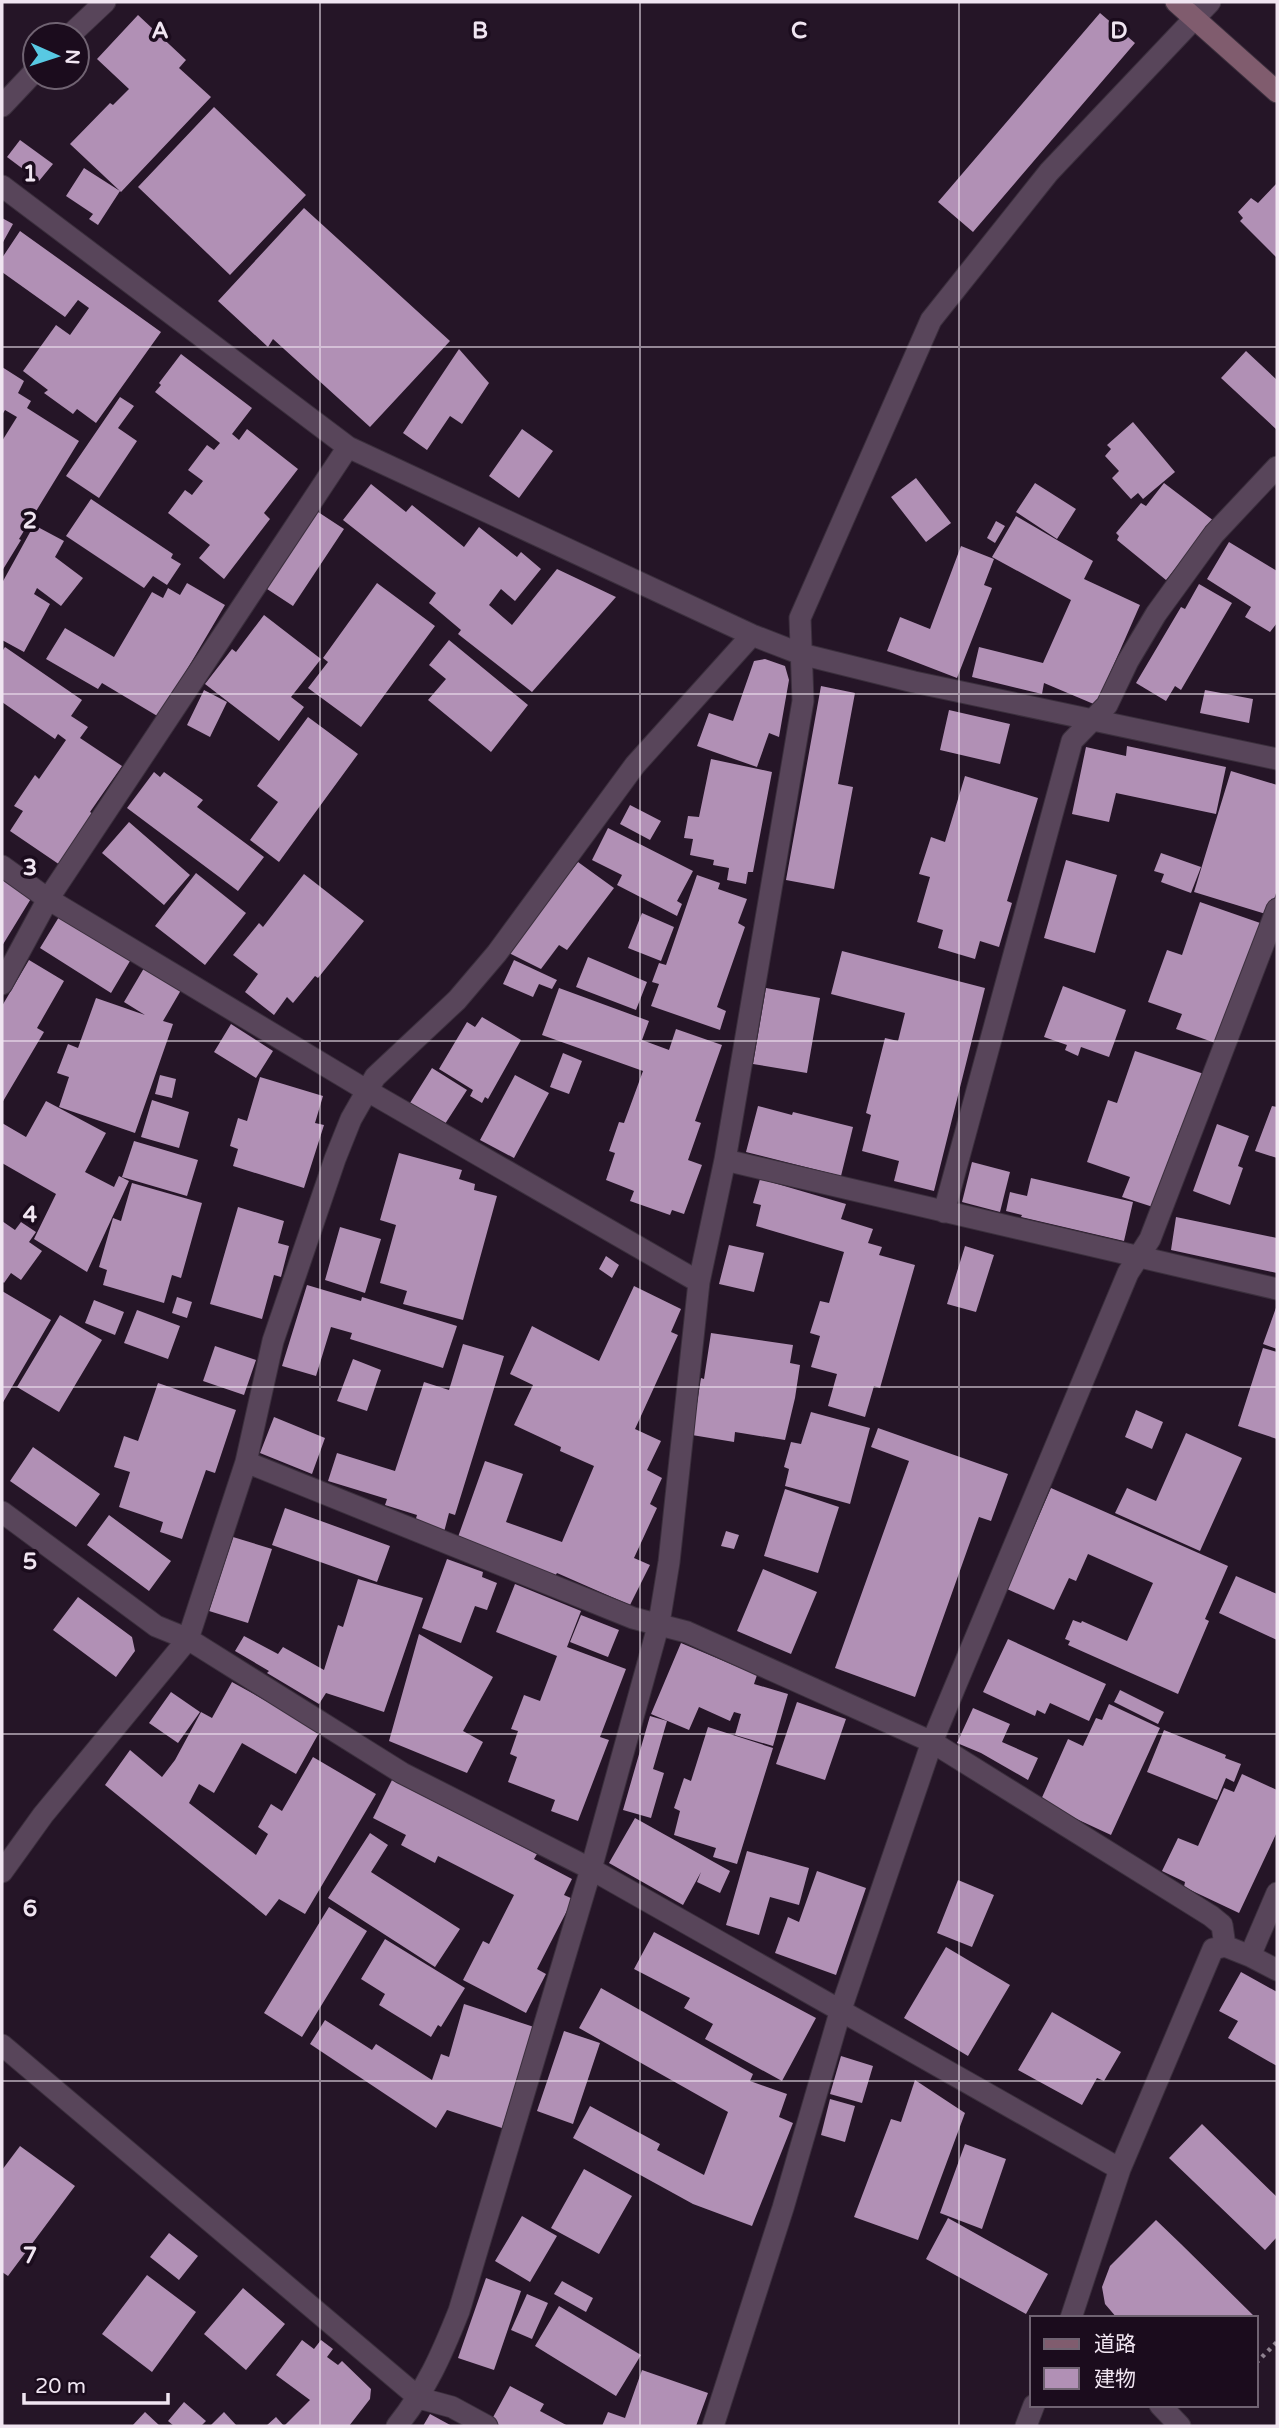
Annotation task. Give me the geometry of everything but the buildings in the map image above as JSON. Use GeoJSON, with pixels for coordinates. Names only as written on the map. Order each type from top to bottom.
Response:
{"type":"FeatureCollection","features":[{"type":"Feature","properties":{"kind":"street"},"geometry":{"type":"LineString","coordinates":[[85,21],[105,2]]}},
{"type":"Feature","properties":{"kind":"street"},"geometry":{"type":"LineString","coordinates":[[1176,2],[1277,92]]}},
{"type":"Feature","properties":{"kind":"street"},"geometry":{"type":"LineString","coordinates":[[397,2426],[419,2398],[438,2364],[459,2311],[591,1870],[659,1623],[669,1562],[699,1282],[725,1160],[803,701],[800,618],[931,320],[1049,172],[1210,2]]}},
{"type":"Feature","properties":{"kind":"street"},"geometry":{"type":"LineString","coordinates":[[2,106],[21,86]]}},
{"type":"Feature","properties":{"kind":"street"},"geometry":{"type":"LineString","coordinates":[[2,186],[348,447],[752,635],[801,654],[914,682],[1277,759]]}},
{"type":"Feature","properties":{"kind":"street"},"geometry":{"type":"LineString","coordinates":[[2,984],[48,899],[348,447]]}},
{"type":"Feature","properties":{"kind":"street"},"geometry":{"type":"LineString","coordinates":[[944,1212],[1072,741],[1107,705],[1128,661],[1156,614],[1214,534],[1277,467]]}},
{"type":"Feature","properties":{"kind":"street"},"geometry":{"type":"LineString","coordinates":[[2,1872],[43,1815],[188,1639],[246,1462],[273,1341],[335,1158],[366,1090],[375,1077],[457,1000],[497,953],[635,765],[752,635]]}},
{"type":"Feature","properties":{"kind":"street"},"geometry":{"type":"LineString","coordinates":[[2,866],[48,899],[366,1090],[699,1282]]}},
{"type":"Feature","properties":{"kind":"street"},"geometry":{"type":"LineString","coordinates":[[713,2426],[783,2208],[841,2009],[932,1742],[1117,1298],[1128,1273],[1150,1239],[1277,909]]}},
{"type":"Feature","properties":{"kind":"street"},"geometry":{"type":"LineString","coordinates":[[725,1160],[1277,1289]]}},
{"type":"Feature","properties":{"kind":"street"},"geometry":{"type":"LineString","coordinates":[[246,1462],[634,1618],[687,1632],[932,1742],[1211,1916],[1222,1925],[1225,1946]]}},
{"type":"Feature","properties":{"kind":"street"},"geometry":{"type":"LineString","coordinates":[[2,1512],[156,1626],[188,1639],[402,1773],[591,1870],[1120,2169]]}},
{"type":"Feature","properties":{"kind":"street"},"geometry":{"type":"LineString","coordinates":[[1250,1956],[1277,1893]]}},
{"type":"Feature","properties":{"kind":"street"},"geometry":{"type":"LineString","coordinates":[[1073,2316],[1120,2169],[1213,1948],[1225,1946],[1277,1970]]}},
{"type":"Feature","properties":{"kind":"street"},"geometry":{"type":"LineString","coordinates":[[2,2045],[419,2398],[452,2407],[487,2426]]}},
{"type":"Feature","properties":{"kind":"street"},"geometry":{"type":"LineString","coordinates":[[1026,2426],[1033,2407]]}},
{"type":"Feature","properties":{"kind":"street"},"geometry":{"type":"LineString","coordinates":[[1162,2407],[1180,2426]]}},
{"type":"Feature","properties":{"kind":"path"},"geometry":{"type":"LineString","coordinates":[[1258,2361],[1277,2342]]}}]}
